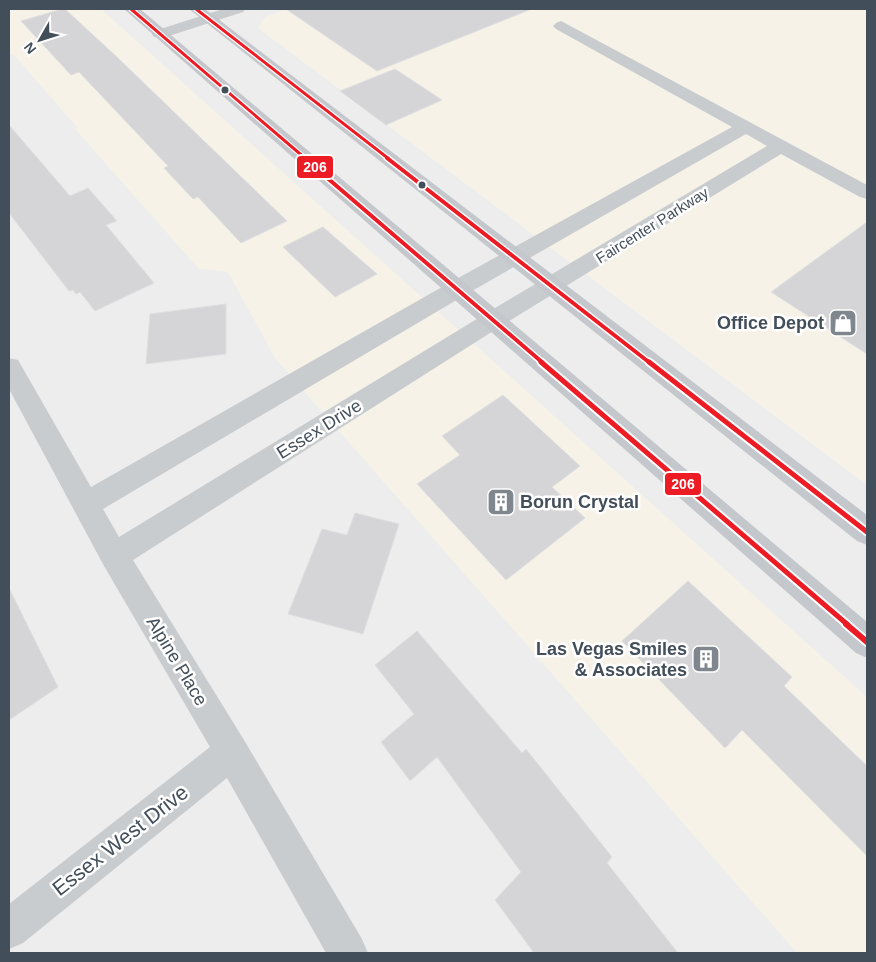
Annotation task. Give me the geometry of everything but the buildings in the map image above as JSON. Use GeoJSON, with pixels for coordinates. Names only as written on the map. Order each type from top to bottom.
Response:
{"type":"FeatureCollection","features":[{"type":"Feature","properties":{"kind":"main road"},"geometry":{"type":"LineString","coordinates":[[131,9],[867,642]]}},
{"type":"Feature","properties":{"kind":"main road"},"geometry":{"type":"LineString","coordinates":[[202,14],[867,532]]}},
{"type":"Feature","properties":{"kind":"street"},"geometry":{"type":"LineString","coordinates":[[160,34],[202,14],[238,9]]}},
{"type":"Feature","properties":{"kind":"street"},"geometry":{"type":"LineString","coordinates":[[561,26],[867,193]]}},
{"type":"Feature","properties":{"kind":"street"},"geometry":{"type":"LineString","coordinates":[[85,505],[457,289],[745,127]]}},
{"type":"Feature","properties":{"kind":"street","name":"Faircenter Parkway"},"geometry":{"type":"LineString","coordinates":[[523,302],[780,146]]}},
{"type":"Feature","properties":{"kind":"street","name":"Essex Drive"},"geometry":{"type":"LineString","coordinates":[[114,556],[523,302]]}},
{"type":"Feature","properties":{"kind":"street","name":"Alpine Place"},"geometry":{"type":"LineString","coordinates":[[11,374],[114,556],[232,752],[348,953]]}},
{"type":"Feature","properties":{"kind":"street","name":"Essex West Drive"},"geometry":{"type":"LineString","coordinates":[[9,928],[232,752]]}},
{"type":"Feature","properties":{"kind":"shaded area"},"geometry":{"type":"Polygon","coordinates":[[[9,9],[101,9],[867,697],[867,953],[797,953],[275,358],[228,272],[199,269],[75,129],[77,127],[14,55],[9,53],[9,9]]]}},
{"type":"Feature","properties":{"kind":"shaded area"},"geometry":{"type":"Polygon","coordinates":[[[289,9],[867,9],[867,485],[258,28],[265,17],[289,9]]]}},
{"type":"Feature","properties":{"kind":"transit line","name":"206"},"geometry":{"type":"LineString","coordinates":[[131,9],[867,642]]}},
{"type":"Feature","properties":{"kind":"transit line","name":"206"},"geometry":{"type":"LineString","coordinates":[[196,9],[867,532]]}},
{"type":"Feature","properties":{"kind":"place","name":"Office Depot"},"geometry":{"type":"Point","coordinates":[843,323]}},
{"type":"Feature","properties":{"kind":"place","name":"Borun Crystal"},"geometry":{"type":"Point","coordinates":[501,502]}},
{"type":"Feature","properties":{"kind":"place","name":"Las Vegas Smiles & Associates"},"geometry":{"type":"Point","coordinates":[706,659]}}]}
